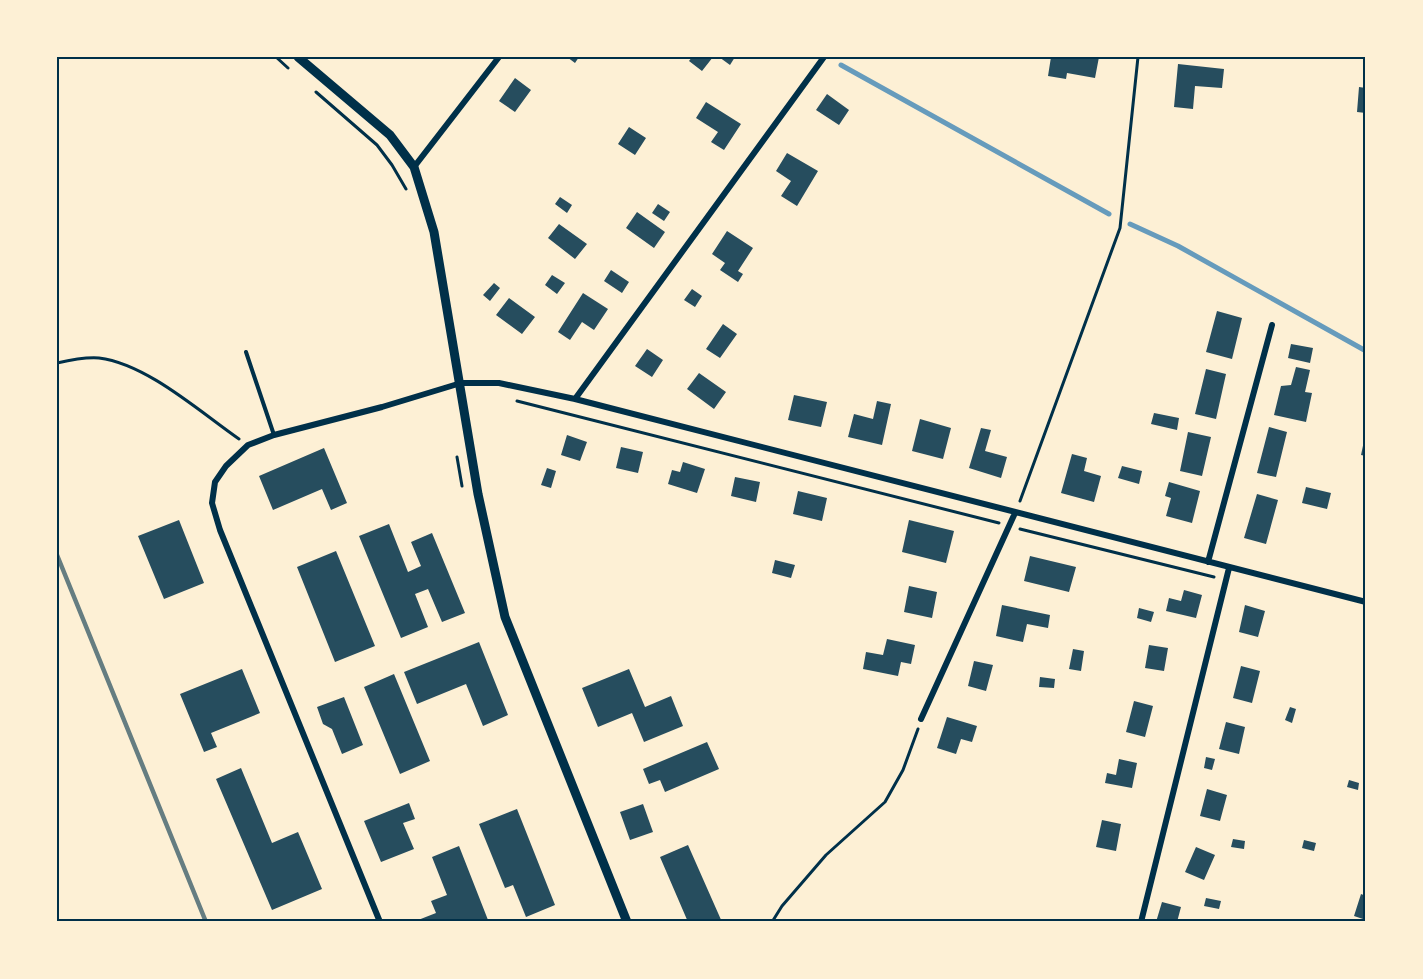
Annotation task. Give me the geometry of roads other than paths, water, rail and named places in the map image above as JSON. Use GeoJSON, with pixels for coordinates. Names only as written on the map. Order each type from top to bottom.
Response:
{"type":"FeatureCollection","features":[{"type":"Feature","properties":{"kind":"street"},"geometry":{"type":"LineString","coordinates":[[298,57],[390,135],[414,166],[434,232],[478,494],[505,616],[627,922]]}},
{"type":"Feature","properties":{"kind":"street"},"geometry":{"type":"LineString","coordinates":[[414,166],[499,57]]}},
{"type":"Feature","properties":{"kind":"street"},"geometry":{"type":"LineString","coordinates":[[575,399],[824,57]]}},
{"type":"Feature","properties":{"kind":"street"},"geometry":{"type":"LineString","coordinates":[[1208,562],[1272,325]]}},
{"type":"Feature","properties":{"kind":"street"},"geometry":{"type":"LineString","coordinates":[[380,922],[220,530],[212,504],[215,482],[226,466],[248,445],[274,435],[382,407],[461,383],[499,383],[575,399],[1366,602]]}},
{"type":"Feature","properties":{"kind":"street"},"geometry":{"type":"LineString","coordinates":[[921,719],[1015,513]]}},
{"type":"Feature","properties":{"kind":"street"},"geometry":{"type":"LineString","coordinates":[[1141,922],[1229,568]]}},
{"type":"Feature","properties":{"kind":"lane"},"geometry":{"type":"LineString","coordinates":[[246,352],[274,435]]}},
{"type":"Feature","properties":{"kind":"waterway"},"geometry":{"type":"LineString","coordinates":[[841,65],[1109,214]]}},
{"type":"Feature","properties":{"kind":"waterway"},"geometry":{"type":"LineString","coordinates":[[1130,224],[1178,246],[1366,351]]}},
{"type":"Feature","properties":{"kind":"railway"},"geometry":{"type":"LineString","coordinates":[[57,555],[206,922]]}}]}
